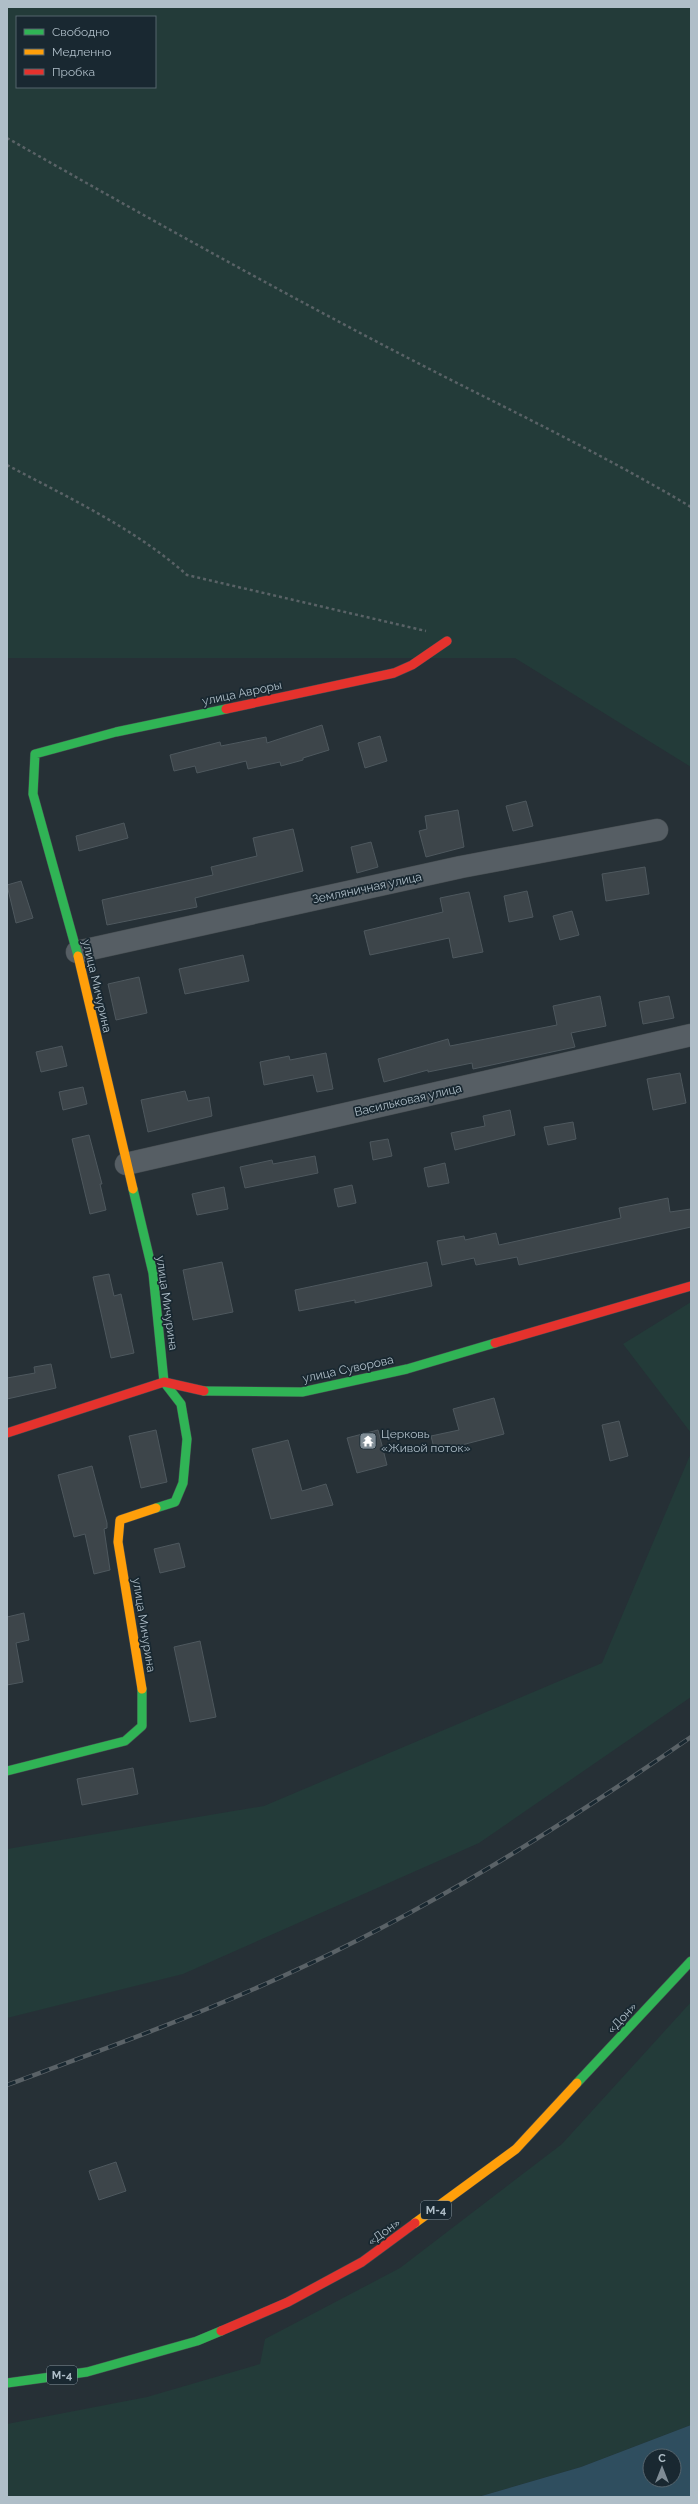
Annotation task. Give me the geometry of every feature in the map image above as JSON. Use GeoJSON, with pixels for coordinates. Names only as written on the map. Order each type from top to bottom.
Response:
{"type":"FeatureCollection","features":[{"type":"Feature","properties":{"kind":"main road","name":"улица Авроры"},"geometry":{"type":"LineString","coordinates":[[35,754],[116,732],[394,673],[412,665],[447,642]]}},
{"type":"Feature","properties":{"kind":"main road","name":"улица Мичурина"},"geometry":{"type":"LineString","coordinates":[[7,1771],[125,1741],[142,1726],[143,1692],[118,1542],[120,1520],[175,1502],[183,1483],[187,1439],[181,1404],[164,1382],[153,1273],[77,952],[33,794],[35,754]]}},
{"type":"Feature","properties":{"kind":"main road","name":"улица Суворова"},"geometry":{"type":"LineString","coordinates":[[164,1382],[198,1391],[302,1392],[407,1369],[691,1286]]}},
{"type":"Feature","properties":{"kind":"main road"},"geometry":{"type":"LineString","coordinates":[[7,1433],[164,1382]]}},
{"type":"Feature","properties":{"kind":"main road","name":"«Дон»"},"geometry":{"type":"LineString","coordinates":[[7,2384],[88,2372],[197,2341],[288,2302],[362,2262],[462,2191],[516,2149],[691,1961]]}},
{"type":"Feature","properties":{"kind":"street","name":"Земляничная улица"},"geometry":{"type":"LineString","coordinates":[[77,952],[461,867],[657,830]]}},
{"type":"Feature","properties":{"kind":"street","name":"Васильковая улица"},"geometry":{"type":"LineString","coordinates":[[126,1164],[691,1035]]}},
{"type":"Feature","properties":{"kind":"path"},"geometry":{"type":"LineString","coordinates":[[7,138],[132,209],[407,357],[632,472],[691,507]]}},
{"type":"Feature","properties":{"kind":"path"},"geometry":{"type":"LineString","coordinates":[[7,465],[114,522],[166,556],[187,575],[438,633],[447,642]]}},
{"type":"Feature","properties":{"kind":"green space"},"geometry":{"type":"Polygon","coordinates":[[[7,7],[691,7],[691,767],[515,658],[7,658],[7,7]]]}},
{"type":"Feature","properties":{"kind":"green space"},"geometry":{"type":"Polygon","coordinates":[[[691,1302],[691,1433],[623,1344],[691,1302]]]}},
{"type":"Feature","properties":{"kind":"green space"},"geometry":{"type":"Polygon","coordinates":[[[691,1453],[691,1697],[479,1843],[183,1974],[7,2018],[7,1849],[264,1806],[602,1663],[691,1453]]]}},
{"type":"Feature","properties":{"kind":"green space"},"geometry":{"type":"Polygon","coordinates":[[[691,2002],[691,2425],[581,2467],[478,2497],[7,2497],[7,2424],[147,2397],[260,2364],[265,2339],[400,2268],[562,2144],[691,2002]]]}},
{"type":"Feature","properties":{"kind":"water"},"geometry":{"type":"Polygon","coordinates":[[[691,2425],[691,2497],[478,2497],[581,2467],[691,2425]]]}},
{"type":"Feature","properties":{"kind":"building"},"geometry":{"type":"Polygon","coordinates":[[[322,725],[329,750],[303,758],[303,760],[281,766],[280,762],[248,769],[246,761],[197,773],[195,766],[174,771],[170,755],[220,742],[221,746],[266,737],[267,743],[322,725]]]}},
{"type":"Feature","properties":{"kind":"building"},"geometry":{"type":"Polygon","coordinates":[[[380,736],[387,761],[365,768],[358,743],[380,736]]]}},
{"type":"Feature","properties":{"kind":"building"},"geometry":{"type":"Polygon","coordinates":[[[526,801],[533,826],[513,831],[506,806],[526,801]]]}},
{"type":"Feature","properties":{"kind":"building"},"geometry":{"type":"Polygon","coordinates":[[[458,810],[464,847],[426,857],[419,831],[427,829],[425,816],[458,810]]]}},
{"type":"Feature","properties":{"kind":"building"},"geometry":{"type":"Polygon","coordinates":[[[124,823],[128,838],[79,851],[76,836],[124,823]]]}},
{"type":"Feature","properties":{"kind":"building"},"geometry":{"type":"Polygon","coordinates":[[[293,829],[303,871],[195,898],[197,907],[107,925],[102,900],[213,875],[211,867],[257,856],[253,838],[293,829]]]}},
{"type":"Feature","properties":{"kind":"building"},"geometry":{"type":"Polygon","coordinates":[[[371,842],[378,867],[357,873],[351,847],[371,842]]]}},
{"type":"Feature","properties":{"kind":"building"},"geometry":{"type":"Polygon","coordinates":[[[645,867],[649,894],[606,901],[602,874],[645,867]]]}},
{"type":"Feature","properties":{"kind":"building"},"geometry":{"type":"Polygon","coordinates":[[[21,881],[33,918],[16,923],[7,885],[21,881]]]}},
{"type":"Feature","properties":{"kind":"building"},"geometry":{"type":"Polygon","coordinates":[[[527,891],[533,917],[509,922],[504,896],[527,891]]]}},
{"type":"Feature","properties":{"kind":"building"},"geometry":{"type":"Polygon","coordinates":[[[469,892],[483,952],[453,958],[449,938],[370,955],[364,931],[443,912],[440,898],[469,892]]]}},
{"type":"Feature","properties":{"kind":"building"},"geometry":{"type":"Polygon","coordinates":[[[572,911],[579,935],[560,940],[553,916],[572,911]]]}},
{"type":"Feature","properties":{"kind":"building"},"geometry":{"type":"Polygon","coordinates":[[[243,955],[249,981],[185,994],[179,969],[243,955]]]}},
{"type":"Feature","properties":{"kind":"building"},"geometry":{"type":"Polygon","coordinates":[[[139,977],[147,1013],[116,1020],[108,984],[139,977]]]}},
{"type":"Feature","properties":{"kind":"building"},"geometry":{"type":"Polygon","coordinates":[[[600,996],[606,1026],[571,1033],[575,1047],[473,1069],[472,1063],[428,1072],[428,1070],[384,1082],[378,1059],[448,1039],[450,1046],[557,1025],[553,1006],[600,996]]]}},
{"type":"Feature","properties":{"kind":"building"},"geometry":{"type":"Polygon","coordinates":[[[669,996],[674,1018],[643,1024],[639,1002],[669,996]]]}},
{"type":"Feature","properties":{"kind":"building"},"geometry":{"type":"Polygon","coordinates":[[[62,1046],[67,1066],[41,1072],[36,1052],[62,1046]]]}},
{"type":"Feature","properties":{"kind":"building"},"geometry":{"type":"Polygon","coordinates":[[[326,1053],[333,1089],[317,1092],[313,1075],[264,1085],[260,1062],[289,1056],[290,1060],[326,1053]]]}},
{"type":"Feature","properties":{"kind":"building"},"geometry":{"type":"Polygon","coordinates":[[[680,1073],[686,1103],[653,1110],[647,1079],[680,1073]]]}},
{"type":"Feature","properties":{"kind":"building"},"geometry":{"type":"Polygon","coordinates":[[[83,1087],[87,1104],[63,1110],[59,1092],[83,1087]]]}},
{"type":"Feature","properties":{"kind":"building"},"geometry":{"type":"Polygon","coordinates":[[[185,1091],[188,1101],[209,1097],[212,1116],[148,1132],[141,1100],[185,1091]]]}},
{"type":"Feature","properties":{"kind":"building"},"geometry":{"type":"Polygon","coordinates":[[[510,1110],[515,1135],[455,1150],[451,1133],[485,1126],[483,1116],[510,1110]]]}},
{"type":"Feature","properties":{"kind":"building"},"geometry":{"type":"Polygon","coordinates":[[[573,1122],[576,1139],[548,1145],[544,1127],[573,1122]]]}},
{"type":"Feature","properties":{"kind":"building"},"geometry":{"type":"Polygon","coordinates":[[[89,1135],[102,1184],[100,1184],[106,1210],[90,1214],[72,1139],[89,1135]]]}},
{"type":"Feature","properties":{"kind":"building"},"geometry":{"type":"Polygon","coordinates":[[[388,1139],[392,1156],[373,1160],[370,1142],[388,1139]]]}},
{"type":"Feature","properties":{"kind":"building"},"geometry":{"type":"Polygon","coordinates":[[[315,1156],[318,1173],[245,1188],[240,1167],[272,1160],[273,1164],[315,1156]]]}},
{"type":"Feature","properties":{"kind":"building"},"geometry":{"type":"Polygon","coordinates":[[[445,1163],[449,1183],[428,1187],[424,1168],[445,1163]]]}},
{"type":"Feature","properties":{"kind":"building"},"geometry":{"type":"Polygon","coordinates":[[[352,1185],[356,1203],[338,1207],[334,1189],[352,1185]]]}},
{"type":"Feature","properties":{"kind":"building"},"geometry":{"type":"Polygon","coordinates":[[[224,1187],[228,1209],[197,1215],[192,1194],[224,1187]]]}},
{"type":"Feature","properties":{"kind":"building"},"geometry":{"type":"Polygon","coordinates":[[[668,1198],[670,1212],[691,1209],[691,1227],[519,1265],[517,1257],[476,1265],[474,1258],[442,1265],[437,1241],[464,1236],[465,1240],[496,1233],[499,1245],[621,1218],[619,1208],[668,1198]]]}},
{"type":"Feature","properties":{"kind":"building"},"geometry":{"type":"Polygon","coordinates":[[[222,1262],[233,1312],[193,1320],[183,1270],[222,1262]]]}},
{"type":"Feature","properties":{"kind":"building"},"geometry":{"type":"Polygon","coordinates":[[[427,1262],[432,1286],[355,1303],[355,1300],[299,1311],[295,1290],[427,1262]]]}},
{"type":"Feature","properties":{"kind":"building"},"geometry":{"type":"Polygon","coordinates":[[[109,1274],[114,1296],[121,1294],[134,1353],[111,1358],[93,1277],[109,1274]]]}},
{"type":"Feature","properties":{"kind":"building"},"geometry":{"type":"Polygon","coordinates":[[[51,1364],[56,1388],[7,1399],[7,1378],[35,1373],[34,1367],[51,1364]]]}},
{"type":"Feature","properties":{"kind":"building"},"geometry":{"type":"Polygon","coordinates":[[[494,1398],[504,1434],[435,1452],[431,1436],[459,1430],[453,1409],[494,1398]]]}},
{"type":"Feature","properties":{"kind":"building"},"geometry":{"type":"Polygon","coordinates":[[[619,1421],[628,1456],[610,1461],[602,1425],[619,1421]]]}},
{"type":"Feature","properties":{"kind":"building"},"geometry":{"type":"Polygon","coordinates":[[[156,1430],[167,1482],[141,1488],[129,1436],[156,1430]]]}},
{"type":"Feature","properties":{"kind":"building"},"geometry":{"type":"Polygon","coordinates":[[[378,1430],[387,1465],[357,1473],[347,1438],[378,1430]]]}},
{"type":"Feature","properties":{"kind":"building"},"geometry":{"type":"Polygon","coordinates":[[[288,1440],[302,1491],[326,1484],[333,1505],[271,1519],[252,1449],[288,1440]]]}},
{"type":"Feature","properties":{"kind":"building"},"geometry":{"type":"Polygon","coordinates":[[[92,1466],[107,1523],[107,1528],[104,1529],[110,1570],[94,1574],[85,1534],[74,1537],[58,1475],[92,1466]]]}},
{"type":"Feature","properties":{"kind":"building"},"geometry":{"type":"Polygon","coordinates":[[[179,1543],[185,1567],[160,1573],[154,1549],[179,1543]]]}},
{"type":"Feature","properties":{"kind":"building"},"geometry":{"type":"Polygon","coordinates":[[[24,1613],[29,1640],[16,1643],[23,1682],[7,1685],[7,1617],[24,1613]]]}},
{"type":"Feature","properties":{"kind":"building"},"geometry":{"type":"Polygon","coordinates":[[[200,1641],[216,1717],[190,1722],[174,1647],[200,1641]]]}},
{"type":"Feature","properties":{"kind":"building"},"geometry":{"type":"Polygon","coordinates":[[[133,1768],[138,1794],[82,1805],[77,1779],[133,1768]]]}},
{"type":"Feature","properties":{"kind":"building"},"geometry":{"type":"Polygon","coordinates":[[[116,2162],[126,2191],[99,2200],[89,2171],[116,2162]]]}},
{"type":"Feature","properties":{"kind":"railway"},"geometry":{"type":"LineString","coordinates":[[7,2085],[145,2034],[247,1992],[335,1952],[388,1925],[491,1866],[592,1803],[691,1737]]}},
{"type":"Feature","properties":{"kind":"traffic: fast"},"geometry":{"type":"LineString","coordinates":[[78,956],[33,794],[35,754],[116,732],[226,709]]}},
{"type":"Feature","properties":{"kind":"traffic: fast"},"geometry":{"type":"LineString","coordinates":[[133,1189],[153,1273],[164,1382],[181,1404],[187,1439],[183,1483],[175,1502],[156,1508]]}},
{"type":"Feature","properties":{"kind":"traffic: fast"},"geometry":{"type":"LineString","coordinates":[[204,1391],[302,1392],[407,1369],[495,1343]]}},
{"type":"Feature","properties":{"kind":"traffic: fast"},"geometry":{"type":"LineString","coordinates":[[7,1771],[125,1741],[142,1726],[142,1689]]}},
{"type":"Feature","properties":{"kind":"traffic: fast"},"geometry":{"type":"LineString","coordinates":[[577,2083],[691,1961]]}},
{"type":"Feature","properties":{"kind":"traffic: fast"},"geometry":{"type":"LineString","coordinates":[[7,2383],[87,2372],[197,2341],[221,2331]]}},
{"type":"Feature","properties":{"kind":"traffic: slow"},"geometry":{"type":"LineString","coordinates":[[78,956],[133,1189]]}},
{"type":"Feature","properties":{"kind":"traffic: slow"},"geometry":{"type":"LineString","coordinates":[[142,1689],[118,1542],[120,1520],[156,1508]]}},
{"type":"Feature","properties":{"kind":"traffic: slow"},"geometry":{"type":"LineString","coordinates":[[415,2223],[516,2149],[577,2083]]}},
{"type":"Feature","properties":{"kind":"traffic: jam"},"geometry":{"type":"LineString","coordinates":[[226,709],[394,673],[412,665],[447,641]]}},
{"type":"Feature","properties":{"kind":"traffic: jam"},"geometry":{"type":"LineString","coordinates":[[495,1343],[691,1286]]}},
{"type":"Feature","properties":{"kind":"traffic: jam"},"geometry":{"type":"LineString","coordinates":[[7,1433],[164,1382],[204,1391]]}},
{"type":"Feature","properties":{"kind":"traffic: jam"},"geometry":{"type":"LineString","coordinates":[[221,2331],[288,2302],[362,2262],[415,2223]]}},
{"type":"Feature","properties":{"kind":"place","name":"Церковь «Живой поток»"},"geometry":{"type":"Point","coordinates":[368,1441]}}]}
